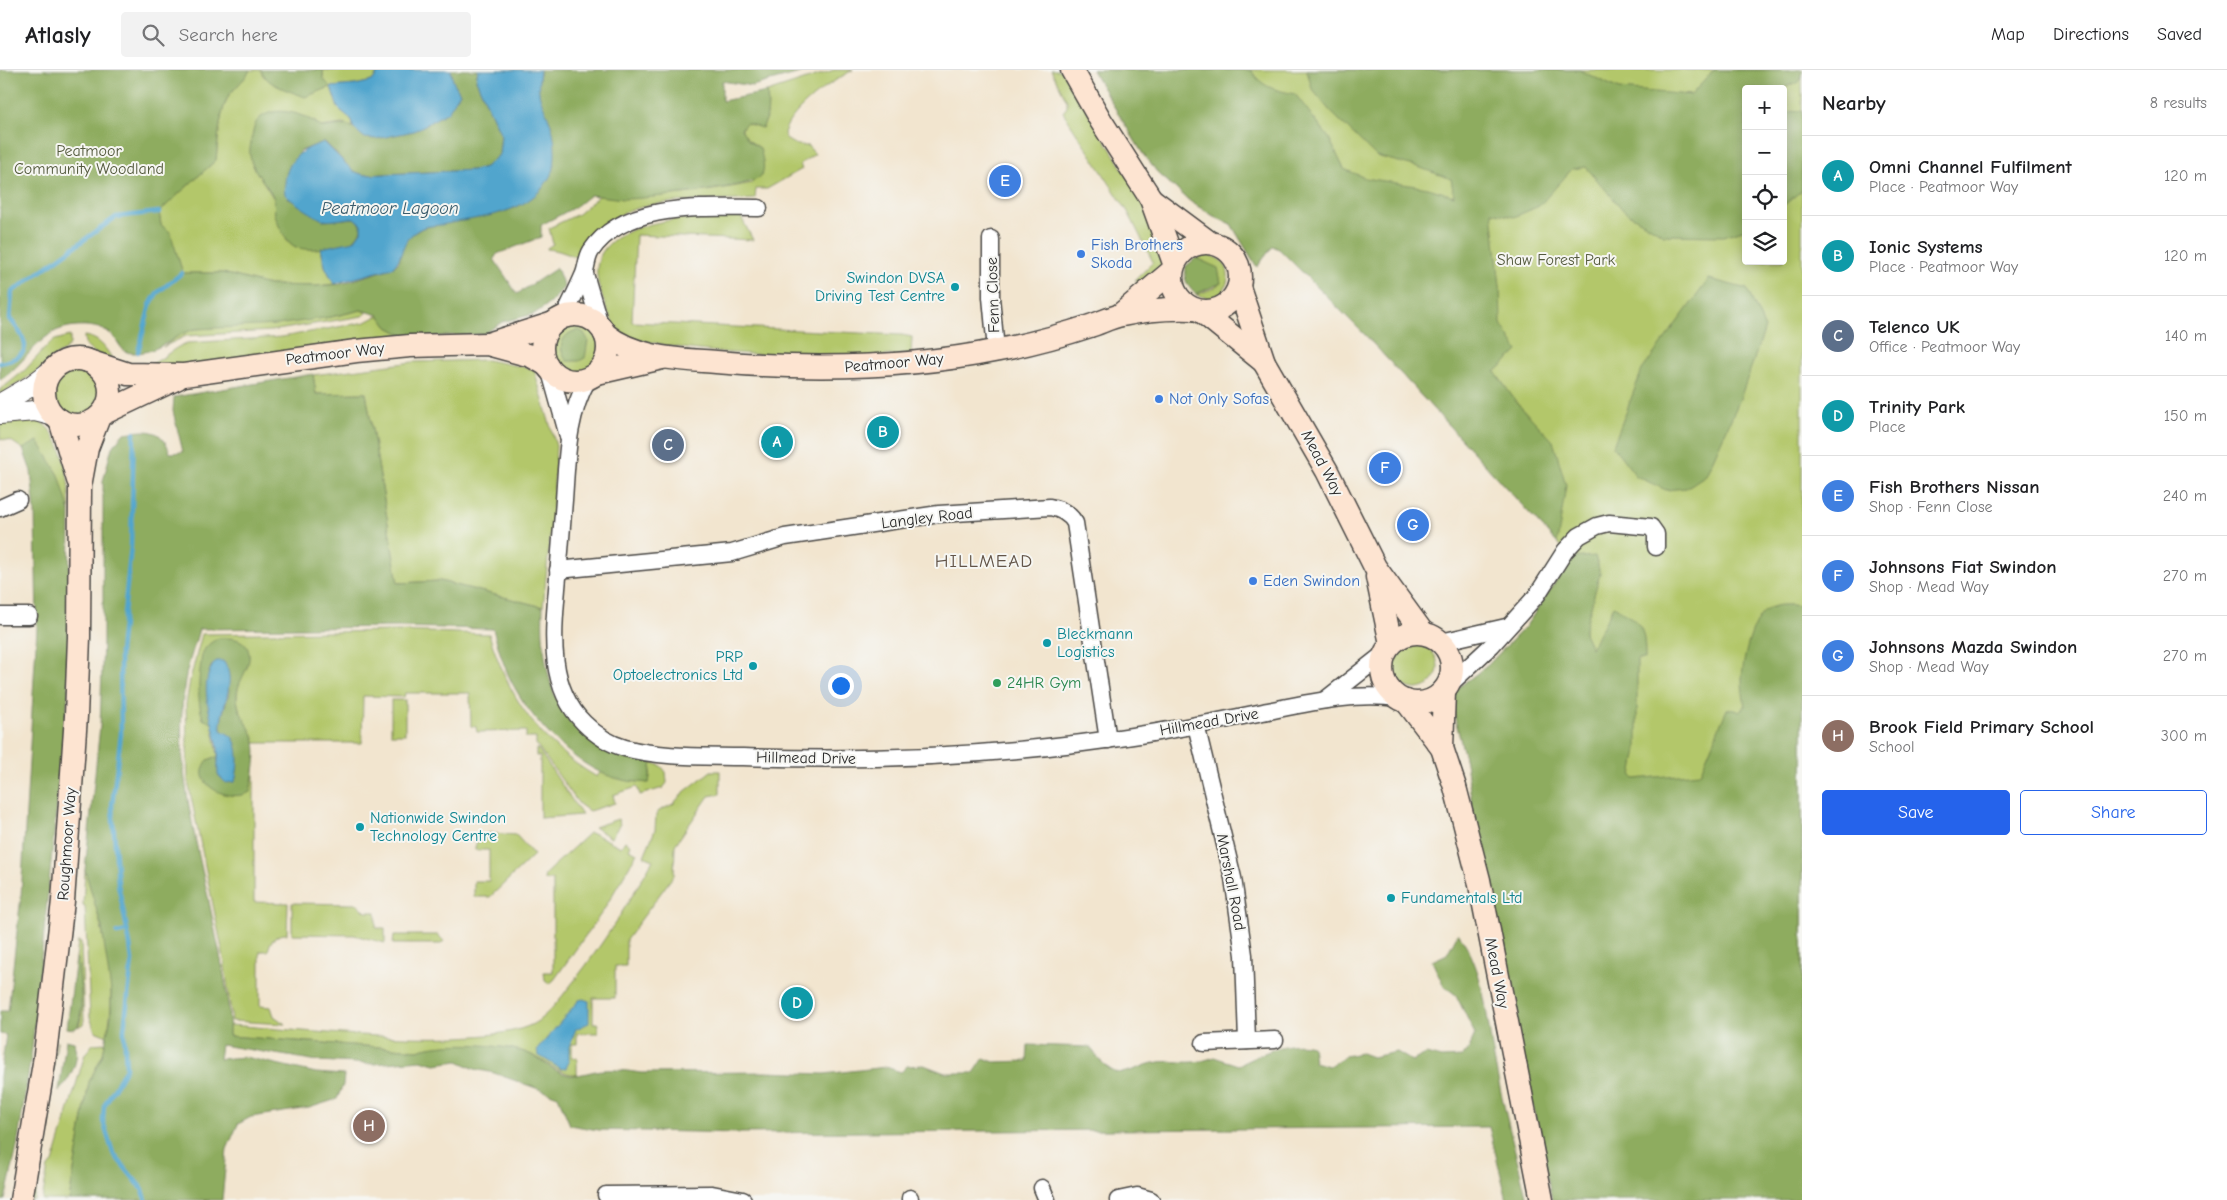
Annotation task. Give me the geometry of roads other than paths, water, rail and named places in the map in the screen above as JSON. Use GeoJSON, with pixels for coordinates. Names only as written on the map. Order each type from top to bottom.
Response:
{"type":"FeatureCollection","features":[{"type":"Feature","properties":{"kind":"main road"},"geometry":{"type":"LineString","coordinates":[[1072,70],[1101,121],[1151,199],[1173,267],[1173,286],[1178,297],[1197,310],[1218,309],[1228,304],[1239,287],[1240,277],[1235,258],[1220,245],[1209,242],[1198,243],[1188,247],[1180,254],[1173,267]]}},
{"type":"Feature","properties":{"kind":"main road"},"geometry":{"type":"LineString","coordinates":[[1151,199],[1209,242]]}},
{"type":"Feature","properties":{"kind":"main road","name":"Peatmoor Way"},"geometry":{"type":"LineString","coordinates":[[1120,315],[1173,267]]}},
{"type":"Feature","properties":{"kind":"main road","name":"Mead Way"},"geometry":{"type":"LineString","coordinates":[[1239,287],[1264,362],[1328,471],[1375,567],[1432,638]]}},
{"type":"Feature","properties":{"kind":"main road","name":"Peatmoor Way"},"geometry":{"type":"LineString","coordinates":[[603,331],[627,346],[663,358],[754,365],[848,367],[918,363],[996,350],[1060,335],[1120,315],[1162,310],[1197,310]]}},
{"type":"Feature","properties":{"kind":"main road","name":"Mead Way"},"geometry":{"type":"LineString","coordinates":[[1197,310],[1264,362]]}},
{"type":"Feature","properties":{"kind":"main road"},"geometry":{"type":"LineString","coordinates":[[573,316],[588,318],[603,331],[608,344],[607,357],[593,376],[579,382],[565,380],[553,374],[548,367],[543,356],[543,341],[549,328],[558,320],[573,316]]}},
{"type":"Feature","properties":{"kind":"main road","name":"Peatmoor Way"},"geometry":{"type":"LineString","coordinates":[[487,344],[558,320]]}},
{"type":"Feature","properties":{"kind":"main road","name":"Peatmoor Way"},"geometry":{"type":"LineString","coordinates":[[88,362],[128,374],[184,375],[356,351],[410,346],[487,344],[531,356],[548,367]]}},
{"type":"Feature","properties":{"kind":"main road","name":"Peatmoor Way"},"geometry":{"type":"LineString","coordinates":[[593,376],[663,358]]}},
{"type":"Feature","properties":{"kind":"main road"},"geometry":{"type":"LineString","coordinates":[[75,360],[88,362],[104,374],[110,386],[109,400],[100,416],[80,425],[57,418],[47,405],[44,391],[48,378],[56,367],[75,360]]}},
{"type":"Feature","properties":{"kind":"main road","name":"Peatmoor Way"},"geometry":{"type":"LineString","coordinates":[[100,416],[184,375]]}},
{"type":"Feature","properties":{"kind":"main road","name":"Roughmoor Way"},"geometry":{"type":"LineString","coordinates":[[21,1200],[44,1063],[68,847],[79,637],[80,486],[87,448],[100,416]]}},
{"type":"Feature","properties":{"kind":"main road","name":"Roughmoor Way"},"geometry":{"type":"LineString","coordinates":[[57,418],[80,486]]}},
{"type":"Feature","properties":{"kind":"main road","name":"Mead Way"},"geometry":{"type":"LineString","coordinates":[[1375,567],[1389,648]]}},
{"type":"Feature","properties":{"kind":"main road"},"geometry":{"type":"LineString","coordinates":[[1411,634],[1432,638],[1448,652],[1452,663],[1452,675],[1446,689],[1427,702],[1402,700],[1390,691],[1382,672],[1389,648],[1400,637],[1411,634]]}},
{"type":"Feature","properties":{"kind":"main road","name":"Mead Way"},"geometry":{"type":"LineString","coordinates":[[1442,748],[1446,689]]}},
{"type":"Feature","properties":{"kind":"main road","name":"Mead Way"},"geometry":{"type":"LineString","coordinates":[[1402,700],[1442,748],[1455,788],[1479,880],[1542,1200]]}},
{"type":"Feature","properties":{"kind":"street"},"geometry":{"type":"LineString","coordinates":[[558,320],[584,274],[587,259],[594,246],[611,230],[624,223],[672,210],[759,208]]}},
{"type":"Feature","properties":{"kind":"street","name":"Fenn Close"},"geometry":{"type":"LineString","coordinates":[[991,239],[990,297],[996,350]]}},
{"type":"Feature","properties":{"kind":"street"},"geometry":{"type":"LineString","coordinates":[[584,274],[603,331]]}},
{"type":"Feature","properties":{"kind":"street"},"geometry":{"type":"LineString","coordinates":[[0,404],[31,386],[56,367]]}},
{"type":"Feature","properties":{"kind":"street","name":"Hillmead Drive"},"geometry":{"type":"LineString","coordinates":[[548,367],[568,438]]}},
{"type":"Feature","properties":{"kind":"street","name":"Hillmead Drive"},"geometry":{"type":"LineString","coordinates":[[593,376],[580,397],[568,438],[554,644],[556,671],[562,691],[584,723],[608,741],[622,747],[651,752],[715,756],[873,758],[993,752],[1108,740],[1325,700],[1372,696],[1402,700]]}},
{"type":"Feature","properties":{"kind":"street"},"geometry":{"type":"LineString","coordinates":[[0,414],[36,411],[57,418]]}},
{"type":"Feature","properties":{"kind":"street"},"geometry":{"type":"LineString","coordinates":[[0,508],[18,500]]}},
{"type":"Feature","properties":{"kind":"street","name":"Langley Road"},"geometry":{"type":"LineString","coordinates":[[558,570],[595,568],[732,553],[785,537],[939,514],[1050,506],[1058,508],[1068,514],[1075,523],[1108,740]]}},
{"type":"Feature","properties":{"kind":"street"},"geometry":{"type":"LineString","coordinates":[[1446,689],[1492,645],[1506,627],[1537,595],[1572,543],[1588,530],[1608,523],[1651,527],[1656,534],[1656,548]]}},
{"type":"Feature","properties":{"kind":"street"},"geometry":{"type":"LineString","coordinates":[[0,616],[29,616]]}},
{"type":"Feature","properties":{"kind":"street"},"geometry":{"type":"LineString","coordinates":[[1432,638],[1506,627]]}},
{"type":"Feature","properties":{"kind":"street","name":"Hillmead Drive"},"geometry":{"type":"LineString","coordinates":[[1325,700],[1389,648]]}},
{"type":"Feature","properties":{"kind":"street","name":"Marshall Road"},"geometry":{"type":"LineString","coordinates":[[1196,725],[1234,878],[1244,955],[1247,1042]]}},
{"type":"Feature","properties":{"kind":"street"},"geometry":{"type":"LineString","coordinates":[[1204,1043],[1275,1040]]}},
{"type":"Feature","properties":{"kind":"street"},"geometry":{"type":"LineString","coordinates":[[606,1195],[648,1198],[712,1194],[744,1200]]}},
{"type":"Feature","properties":{"kind":"street"},"geometry":{"type":"LineString","coordinates":[[1118,1200],[1137,1196],[1151,1200]]}},
{"type":"Feature","properties":{"kind":"water"},"geometry":{"type":"Polygon","coordinates":[[[380,70],[451,70],[453,81],[460,93],[448,112],[414,131],[376,139],[365,138],[353,127],[352,120],[338,108],[331,87],[372,81],[380,70]]]}},
{"type":"Feature","properties":{"kind":"water","name":"Peatmoor Lagoon"},"geometry":{"type":"Polygon","coordinates":[[[478,70],[540,70],[539,94],[548,116],[555,145],[554,169],[548,180],[529,200],[503,212],[420,229],[408,238],[399,259],[392,268],[334,284],[325,266],[321,248],[354,241],[361,231],[361,224],[354,218],[323,220],[302,208],[287,196],[285,194],[286,174],[293,161],[303,151],[324,142],[353,171],[364,175],[474,170],[485,167],[499,155],[501,135],[476,80],[478,70]]]}},
{"type":"Feature","properties":{"kind":"water"},"geometry":{"type":"Polygon","coordinates":[[[216,661],[223,661],[229,677],[221,730],[232,737],[237,747],[238,765],[235,782],[226,783],[218,775],[218,748],[206,692],[210,670],[216,661]]]}},
{"type":"Feature","properties":{"kind":"water"},"geometry":{"type":"Polygon","coordinates":[[[579,1000],[589,1001],[589,1023],[576,1029],[569,1047],[569,1062],[566,1068],[561,1069],[538,1055],[537,1050],[579,1000]]]}},
{"type":"Feature","properties":{"kind":"waterway"},"geometry":{"type":"LineString","coordinates":[[0,363],[19,356],[25,347],[21,335],[10,319],[12,292],[116,217],[159,212]]}},
{"type":"Feature","properties":{"kind":"waterway"},"geometry":{"type":"LineString","coordinates":[[138,352],[150,305],[157,293],[182,273]]}},
{"type":"Feature","properties":{"kind":"waterway"},"geometry":{"type":"LineString","coordinates":[[134,433],[131,546],[120,652],[121,734],[112,806],[118,884],[132,961],[124,1030],[126,1068],[104,1106],[103,1121],[113,1153],[143,1190],[146,1200]]}},
{"type":"Feature","properties":{"kind":"waterway"},"geometry":{"type":"LineString","coordinates":[[117,933],[127,931]]}},
{"type":"Feature","properties":{"kind":"place","name":"Fish Brothers Nissan"},"geometry":{"type":"Point","coordinates":[1005,181]}},
{"type":"Feature","properties":{"kind":"place","name":"Fish Brothers Skoda"},"geometry":{"type":"Point","coordinates":[1081,254]}},
{"type":"Feature","properties":{"kind":"place","name":"Swindon DVSA Driving Test Centre"},"geometry":{"type":"Point","coordinates":[955,287]}},
{"type":"Feature","properties":{"kind":"place","name":"Not Only Sofas"},"geometry":{"type":"Point","coordinates":[1159,399]}},
{"type":"Feature","properties":{"kind":"place","name":"Ionic Systems"},"geometry":{"type":"Point","coordinates":[883,432]}},
{"type":"Feature","properties":{"kind":"place","name":"Omni Channel Fulfilment"},"geometry":{"type":"Point","coordinates":[777,442]}},
{"type":"Feature","properties":{"kind":"place","name":"Telenco UK"},"geometry":{"type":"Point","coordinates":[668,445]}},
{"type":"Feature","properties":{"kind":"place","name":"Johnsons Fiat Swindon"},"geometry":{"type":"Point","coordinates":[1385,468]}},
{"type":"Feature","properties":{"kind":"place","name":"Johnsons Mazda Swindon"},"geometry":{"type":"Point","coordinates":[1413,525]}},
{"type":"Feature","properties":{"kind":"place","name":"Eden Swindon"},"geometry":{"type":"Point","coordinates":[1253,581]}},
{"type":"Feature","properties":{"kind":"place","name":"Bleckmann Logistics"},"geometry":{"type":"Point","coordinates":[1047,643]}},
{"type":"Feature","properties":{"kind":"place","name":"PRP Optoelectronics Ltd"},"geometry":{"type":"Point","coordinates":[753,666]}},
{"type":"Feature","properties":{"kind":"place","name":"24HR Gym"},"geometry":{"type":"Point","coordinates":[997,683]}},
{"type":"Feature","properties":{"kind":"place","name":"Nationwide Swindon Technology Centre"},"geometry":{"type":"Point","coordinates":[360,827]}},
{"type":"Feature","properties":{"kind":"place","name":"Fundamentals Ltd"},"geometry":{"type":"Point","coordinates":[1391,898]}},
{"type":"Feature","properties":{"kind":"place","name":"Trinity Park"},"geometry":{"type":"Point","coordinates":[797,1003]}},
{"type":"Feature","properties":{"kind":"place","name":"Brook Field Primary School"},"geometry":{"type":"Point","coordinates":[369,1126]}},
{"type":"Feature","properties":{"kind":"district","name":"HILLMEAD"},"geometry":{"type":"Point","coordinates":[984,561]}},
{"type":"Feature","properties":{"kind":"park label","name":"Peatmoor Community Woodland"},"geometry":{"type":"Point","coordinates":[89,160]}},
{"type":"Feature","properties":{"kind":"park label","name":"Shaw Forest Park"},"geometry":{"type":"Point","coordinates":[1556,260]}}]}
